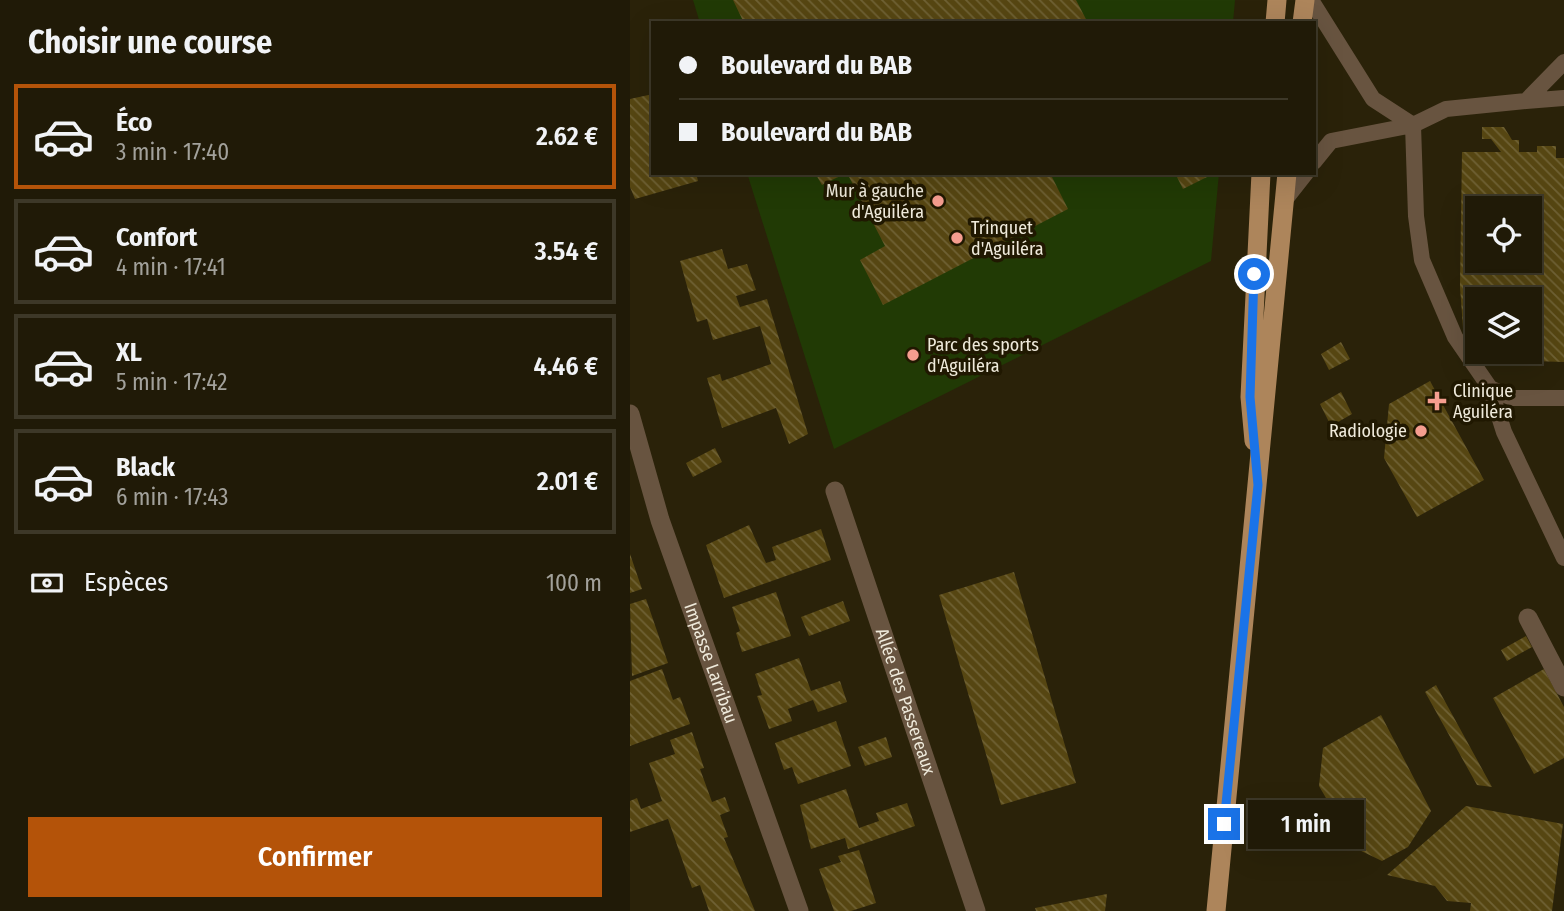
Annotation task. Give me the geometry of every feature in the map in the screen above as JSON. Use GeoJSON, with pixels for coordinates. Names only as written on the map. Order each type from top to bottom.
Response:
{"type":"FeatureCollection","features":[{"type":"Feature","properties":{"kind":"main road"},"geometry":{"type":"LineString","coordinates":[[1276,21],[1278,0]]}},
{"type":"Feature","properties":{"kind":"main road"},"geometry":{"type":"LineString","coordinates":[[1302,21],[1305,0]]}},
{"type":"Feature","properties":{"kind":"main road"},"geometry":{"type":"LineString","coordinates":[[1258,485],[1250,397],[1261,175]]}},
{"type":"Feature","properties":{"kind":"main road"},"geometry":{"type":"LineString","coordinates":[[1216,911],[1287,175]]}},
{"type":"Feature","properties":{"kind":"street","name":"Impasse Larribau"},"geometry":{"type":"LineString","coordinates":[[630,414],[660,520],[799,911]]}},
{"type":"Feature","properties":{"kind":"street","name":"Allée des Passereaux"},"geometry":{"type":"LineString","coordinates":[[835,491],[976,911]]}},
{"type":"Feature","properties":{"kind":"street"},"geometry":{"type":"LineString","coordinates":[[1528,618],[1564,687]]}},
{"type":"Feature","properties":{"kind":"lane"},"geometry":{"type":"LineString","coordinates":[[1311,0],[1373,99],[1413,125]]}},
{"type":"Feature","properties":{"kind":"lane"},"geometry":{"type":"LineString","coordinates":[[1525,101],[1564,62]]}},
{"type":"Feature","properties":{"kind":"lane"},"geometry":{"type":"LineString","coordinates":[[1316,160],[1331,141],[1413,125],[1446,109],[1564,98]]}},
{"type":"Feature","properties":{"kind":"lane"},"geometry":{"type":"LineString","coordinates":[[1413,125],[1416,216],[1422,260],[1455,337],[1490,387],[1504,432],[1564,558]]}},
{"type":"Feature","properties":{"kind":"lane"},"geometry":{"type":"LineString","coordinates":[[1284,201],[1304,175]]}},
{"type":"Feature","properties":{"kind":"lane"},"geometry":{"type":"LineString","coordinates":[[1490,387],[1512,398],[1564,398]]}},
{"type":"Feature","properties":{"kind":"green space"},"geometry":{"type":"Polygon","coordinates":[[[693,0],[1235,0],[1233,21],[699,21],[693,0]]]}},
{"type":"Feature","properties":{"kind":"green space","name":"Parc des sports d'Aguiléra"},"geometry":{"type":"Polygon","coordinates":[[[748,175],[1219,175],[1211,261],[834,449],[748,175]]]}},
{"type":"Feature","properties":{"kind":"building"},"geometry":{"type":"Polygon","coordinates":[[[733,0],[1076,0],[1087,21],[743,21],[733,0]]]}},
{"type":"Feature","properties":{"kind":"building"},"geometry":{"type":"Polygon","coordinates":[[[651,94],[651,175],[696,175],[698,181],[635,199],[630,187],[630,99],[651,94]]]}},
{"type":"Feature","properties":{"kind":"building"},"geometry":{"type":"Polygon","coordinates":[[[1482,127],[1504,127],[1512,140],[1519,140],[1519,152],[1537,152],[1537,146],[1556,146],[1556,158],[1564,158],[1564,362],[1542,361],[1542,287],[1465,287],[1465,331],[1463,328],[1460,287],[1462,152],[1501,152],[1491,139],[1482,139],[1482,127]]]}},
{"type":"Feature","properties":{"kind":"building"},"geometry":{"type":"Polygon","coordinates":[[[816,175],[842,175],[822,185],[816,175]]]}},
{"type":"Feature","properties":{"kind":"building"},"geometry":{"type":"Polygon","coordinates":[[[848,175],[1051,175],[1068,209],[883,305],[860,260],[885,246],[848,175]]]}},
{"type":"Feature","properties":{"kind":"building"},"geometry":{"type":"Polygon","coordinates":[[[1176,175],[1211,175],[1183,189],[1176,175]]]}},
{"type":"Feature","properties":{"kind":"building"},"geometry":{"type":"Polygon","coordinates":[[[722,249],[728,269],[747,264],[756,290],[736,296],[740,307],[767,299],[808,434],[789,444],[776,408],[722,428],[707,378],[720,374],[722,381],[771,364],[760,326],[713,340],[707,319],[697,322],[680,261],[722,249]]]}},
{"type":"Feature","properties":{"kind":"building"},"geometry":{"type":"Polygon","coordinates":[[[1341,342],[1350,359],[1329,370],[1321,354],[1341,342]]]}},
{"type":"Feature","properties":{"kind":"building","name":"Radiologie"},"geometry":{"type":"Polygon","coordinates":[[[1430,381],[1484,480],[1417,517],[1384,458],[1389,404],[1430,381]]]}},
{"type":"Feature","properties":{"kind":"building"},"geometry":{"type":"Polygon","coordinates":[[[1341,392],[1352,414],[1331,426],[1320,404],[1341,392]]]}},
{"type":"Feature","properties":{"kind":"building"},"geometry":{"type":"Polygon","coordinates":[[[715,448],[722,462],[693,477],[686,463],[715,448]]]}},
{"type":"Feature","properties":{"kind":"building"},"geometry":{"type":"Polygon","coordinates":[[[749,525],[766,563],[776,560],[772,547],[821,529],[831,560],[724,598],[706,545],[749,525]]]}},
{"type":"Feature","properties":{"kind":"building"},"geometry":{"type":"Polygon","coordinates":[[[630,554],[642,589],[630,593],[630,554]]]}},
{"type":"Feature","properties":{"kind":"building"},"geometry":{"type":"Polygon","coordinates":[[[1014,572],[1076,783],[1001,805],[939,595],[1014,572]]]}},
{"type":"Feature","properties":{"kind":"building"},"geometry":{"type":"Polygon","coordinates":[[[776,592],[791,636],[742,652],[736,633],[740,631],[732,607],[776,592]]]}},
{"type":"Feature","properties":{"kind":"building"},"geometry":{"type":"Polygon","coordinates":[[[646,599],[668,663],[632,676],[630,604],[646,599]]]}},
{"type":"Feature","properties":{"kind":"building"},"geometry":{"type":"Polygon","coordinates":[[[843,601],[850,621],[809,636],[801,617],[843,601]]]}},
{"type":"Feature","properties":{"kind":"building"},"geometry":{"type":"Polygon","coordinates":[[[1526,636],[1532,647],[1507,661],[1501,650],[1526,636]]]}},
{"type":"Feature","properties":{"kind":"building"},"geometry":{"type":"Polygon","coordinates":[[[799,658],[811,691],[840,681],[847,702],[818,712],[813,700],[788,709],[792,721],[769,729],[757,696],[762,695],[755,674],[799,658]]]}},
{"type":"Feature","properties":{"kind":"building"},"geometry":{"type":"Polygon","coordinates":[[[662,669],[673,700],[680,697],[690,724],[630,746],[630,681],[662,669]]]}},
{"type":"Feature","properties":{"kind":"building"},"geometry":{"type":"Polygon","coordinates":[[[1544,669],[1564,707],[1564,758],[1534,774],[1493,698],[1544,669]]]}},
{"type":"Feature","properties":{"kind":"building"},"geometry":{"type":"Polygon","coordinates":[[[1436,685],[1492,787],[1477,785],[1425,692],[1436,685]]]}},
{"type":"Feature","properties":{"kind":"building"},"geometry":{"type":"Polygon","coordinates":[[[1381,715],[1431,811],[1408,847],[1382,861],[1355,848],[1319,786],[1323,748],[1381,715]]]}},
{"type":"Feature","properties":{"kind":"building"},"geometry":{"type":"Polygon","coordinates":[[[836,721],[851,766],[798,784],[792,767],[784,770],[775,743],[836,721]]]}},
{"type":"Feature","properties":{"kind":"building"},"geometry":{"type":"Polygon","coordinates":[[[692,732],[704,768],[700,769],[712,802],[725,797],[730,811],[720,815],[728,837],[724,838],[755,911],[709,911],[700,885],[692,888],[668,819],[630,832],[630,801],[637,798],[641,809],[662,801],[649,763],[675,754],[670,740],[692,732]]]}},
{"type":"Feature","properties":{"kind":"building"},"geometry":{"type":"Polygon","coordinates":[[[886,737],[892,757],[865,766],[858,747],[886,737]]]}},
{"type":"Feature","properties":{"kind":"building"},"geometry":{"type":"Polygon","coordinates":[[[846,789],[859,828],[879,821],[876,813],[907,803],[915,826],[848,849],[845,838],[811,849],[800,805],[846,789]]]}},
{"type":"Feature","properties":{"kind":"building"},"geometry":{"type":"Polygon","coordinates":[[[1466,806],[1563,824],[1552,911],[1470,911],[1471,903],[1447,901],[1435,886],[1387,875],[1466,806]]]}},
{"type":"Feature","properties":{"kind":"building"},"geometry":{"type":"Polygon","coordinates":[[[859,850],[876,903],[851,911],[834,911],[819,869],[841,862],[838,856],[859,850]]]}},
{"type":"Feature","properties":{"kind":"building"},"geometry":{"type":"Polygon","coordinates":[[[1107,894],[1105,911],[1036,911],[1035,908],[1107,894]]]}},
{"type":"Feature","properties":{"kind":"place","name":"Mur à gauche d'Aguiléra"},"geometry":{"type":"Point","coordinates":[938,201]}},
{"type":"Feature","properties":{"kind":"place","name":"Trinquet d'Aguiléra"},"geometry":{"type":"Point","coordinates":[957,238]}},
{"type":"Feature","properties":{"kind":"place","name":"Parc des sports d'Aguiléra"},"geometry":{"type":"Point","coordinates":[913,355]}},
{"type":"Feature","properties":{"kind":"place","name":"Clinique Aguiléra"},"geometry":{"type":"Point","coordinates":[1437,401]}},
{"type":"Feature","properties":{"kind":"place","name":"Radiologie"},"geometry":{"type":"Point","coordinates":[1421,431]}},
{"type":"Feature","properties":{"kind":"route"},"geometry":{"type":"LineString","coordinates":[[1224,824],[1258,485],[1250,397],[1254,274]]}}]}
